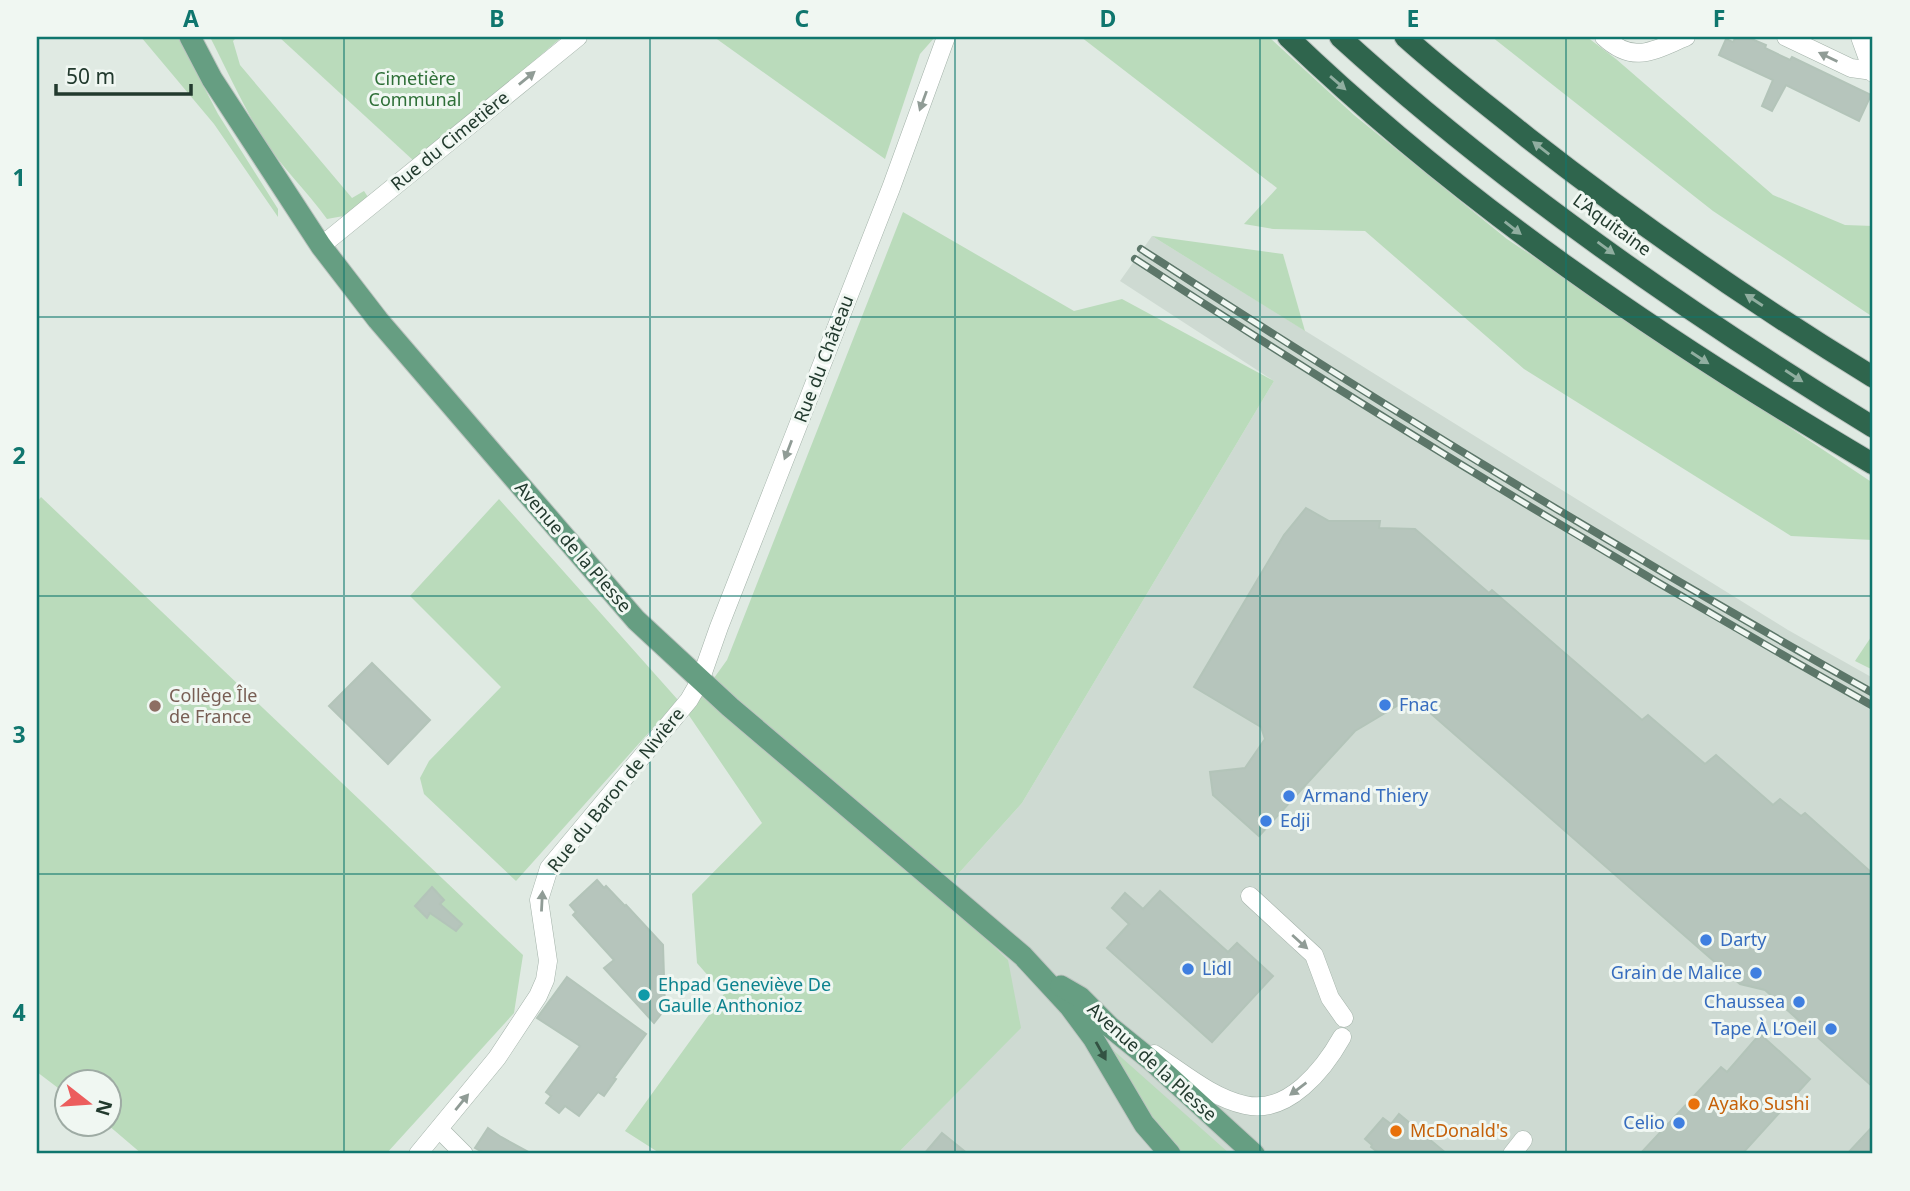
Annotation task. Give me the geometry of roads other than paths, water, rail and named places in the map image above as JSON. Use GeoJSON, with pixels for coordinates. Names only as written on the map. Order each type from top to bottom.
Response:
{"type":"FeatureCollection","features":[{"type":"Feature","properties":{"kind":"highway"},"geometry":{"type":"LineString","coordinates":[[1288,37],[1388,127],[1553,258],[1619,305],[1755,394],[1873,464]]}},
{"type":"Feature","properties":{"kind":"highway","name":"L'Aquitaine"},"geometry":{"type":"LineString","coordinates":[[1340,37],[1434,118],[1516,183],[1660,288],[1873,428]]}},
{"type":"Feature","properties":{"kind":"highway"},"geometry":{"type":"LineString","coordinates":[[1410,39],[1595,190],[1693,259],[1873,377]]}},
{"type":"Feature","properties":{"kind":"main road","name":"Avenue de la Plesse"},"geometry":{"type":"LineString","coordinates":[[190,37],[212,79],[321,246],[378,320],[636,620],[700,681],[1023,956],[1070,1007],[1093,1038],[1144,1124],[1170,1154]]}},
{"type":"Feature","properties":{"kind":"main road","name":"Avenue de la Plesse"},"geometry":{"type":"LineString","coordinates":[[1045,978],[1080,997],[1110,1027],[1152,1060],[1254,1154]]}},
{"type":"Feature","properties":{"kind":"street","name":"Rue du Cimetière"},"geometry":{"type":"LineString","coordinates":[[321,246],[578,37]]}},
{"type":"Feature","properties":{"kind":"street","name":"Rue du Château"},"geometry":{"type":"LineString","coordinates":[[700,681],[891,188],[946,37]]}},
{"type":"Feature","properties":{"kind":"street"},"geometry":{"type":"LineString","coordinates":[[1604,37],[1616,47],[1645,54],[1685,37]]}},
{"type":"Feature","properties":{"kind":"street"},"geometry":{"type":"LineString","coordinates":[[1786,37],[1851,68],[1873,72]]}},
{"type":"Feature","properties":{"kind":"street"},"geometry":{"type":"LineString","coordinates":[[1860,37],[1873,72]]}},
{"type":"Feature","properties":{"kind":"street","name":"Rue du Baron de Nivière"},"geometry":{"type":"LineString","coordinates":[[418,1154],[497,1058],[538,996],[545,980],[548,961],[539,900],[549,868],[689,700],[700,681]]}},
{"type":"Feature","properties":{"kind":"street"},"geometry":{"type":"LineString","coordinates":[[1250,896],[1314,955],[1330,998],[1345,1018]]}},
{"type":"Feature","properties":{"kind":"street"},"geometry":{"type":"LineString","coordinates":[[1110,1027],[1220,1096],[1247,1106],[1274,1104],[1298,1091],[1318,1073],[1342,1037]]}},
{"type":"Feature","properties":{"kind":"street"},"geometry":{"type":"LineString","coordinates":[[440,1130],[464,1154]]}},
{"type":"Feature","properties":{"kind":"railway"},"geometry":{"type":"LineString","coordinates":[[1141,249],[1504,477],[1873,693]]}},
{"type":"Feature","properties":{"kind":"railway"},"geometry":{"type":"LineString","coordinates":[[1135,259],[1500,488],[1873,706]]}},
{"type":"Feature","properties":{"kind":"place","name":"Fnac"},"geometry":{"type":"Point","coordinates":[1385,705]}},
{"type":"Feature","properties":{"kind":"place","name":"Collège Île de France"},"geometry":{"type":"Point","coordinates":[155,706]}},
{"type":"Feature","properties":{"kind":"place","name":"Armand Thiery"},"geometry":{"type":"Point","coordinates":[1289,796]}},
{"type":"Feature","properties":{"kind":"place","name":"Edji"},"geometry":{"type":"Point","coordinates":[1266,821]}},
{"type":"Feature","properties":{"kind":"place","name":"Darty"},"geometry":{"type":"Point","coordinates":[1706,940]}},
{"type":"Feature","properties":{"kind":"place","name":"Lidl"},"geometry":{"type":"Point","coordinates":[1188,969]}},
{"type":"Feature","properties":{"kind":"place","name":"Grain de Malice"},"geometry":{"type":"Point","coordinates":[1756,973]}},
{"type":"Feature","properties":{"kind":"place","name":"Ehpad Geneviève De Gaulle Anthonioz"},"geometry":{"type":"Point","coordinates":[644,995]}},
{"type":"Feature","properties":{"kind":"place","name":"Chaussea"},"geometry":{"type":"Point","coordinates":[1799,1002]}},
{"type":"Feature","properties":{"kind":"place","name":"Tape À L’Oeil"},"geometry":{"type":"Point","coordinates":[1831,1029]}},
{"type":"Feature","properties":{"kind":"place","name":"Ayako Sushi"},"geometry":{"type":"Point","coordinates":[1694,1104]}},
{"type":"Feature","properties":{"kind":"place","name":"Celio"},"geometry":{"type":"Point","coordinates":[1679,1123]}},
{"type":"Feature","properties":{"kind":"place","name":"McDonald's"},"geometry":{"type":"Point","coordinates":[1396,1131]}},
{"type":"Feature","properties":{"kind":"park label","name":"Cimetière Communal"},"geometry":{"type":"Point","coordinates":[415,89]}}]}
